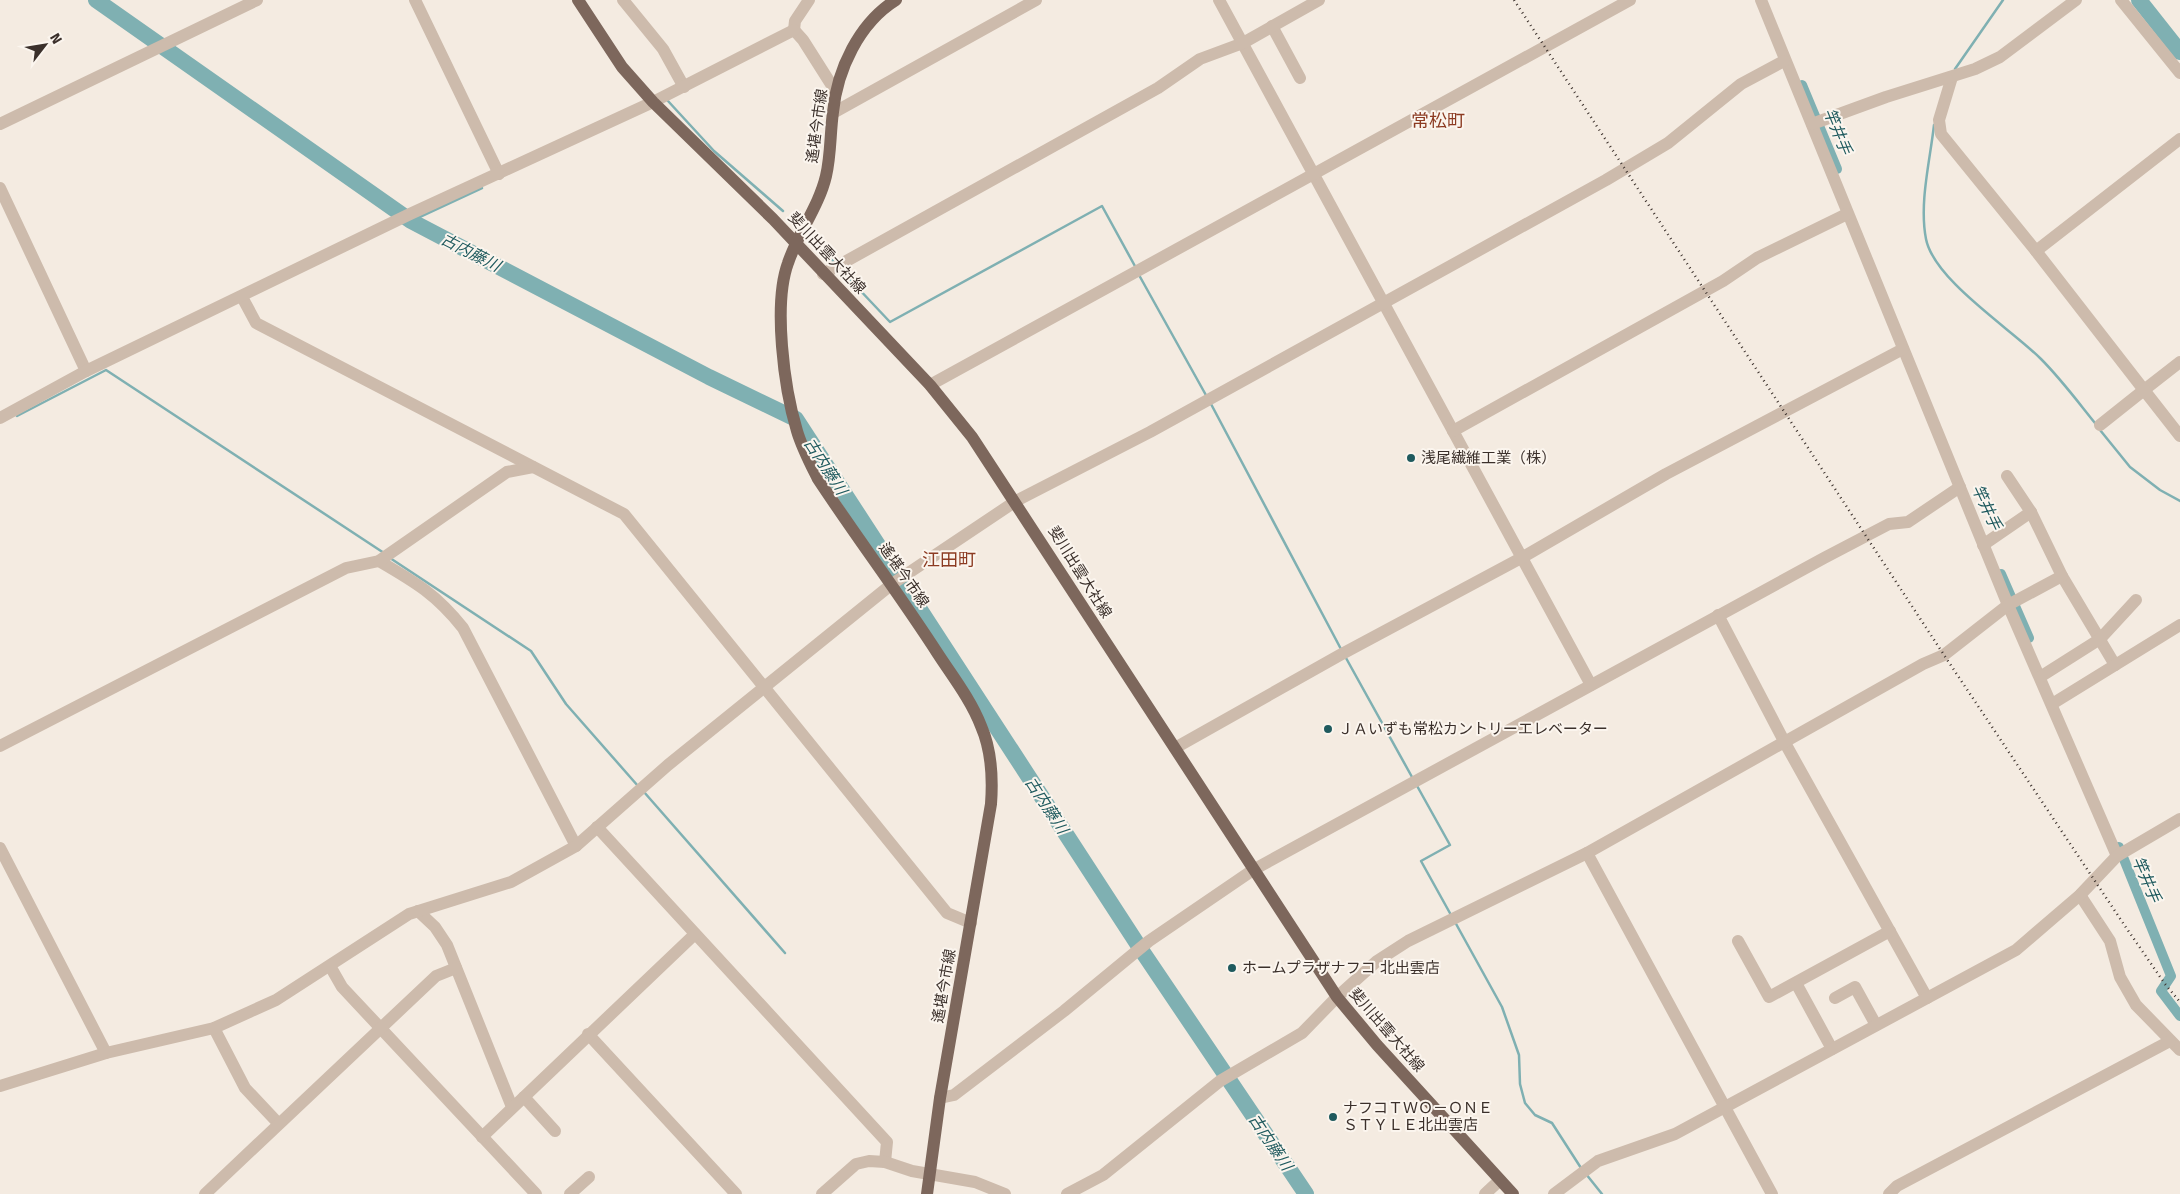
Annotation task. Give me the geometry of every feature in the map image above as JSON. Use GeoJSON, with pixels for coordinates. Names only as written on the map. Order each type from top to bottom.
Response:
{"type":"FeatureCollection","features":[{"type":"Feature","properties":{"kind":"main road","name":"斐川出雲大社線"},"geometry":{"type":"LineString","coordinates":[[578,0],[622,67],[653,102],[795,243],[930,385],[972,437],[1016,500],[1337,997],[1377,1045],[1513,1194]]}},
{"type":"Feature","properties":{"kind":"main road","name":"遙堪今市線"},"geometry":{"type":"LineString","coordinates":[[896,0],[874,17],[860,35],[848,57],[836,92],[826,178],[795,243],[782,281],[780,306],[791,409],[797,432],[818,479],[892,584],[971,704],[982,726],[990,752],[993,776],[991,804],[940,1098],[927,1194]]}},
{"type":"Feature","properties":{"kind":"street"},"geometry":{"type":"LineString","coordinates":[[0,124],[257,0]]}},
{"type":"Feature","properties":{"kind":"street"},"geometry":{"type":"LineString","coordinates":[[415,0],[500,174]]}},
{"type":"Feature","properties":{"kind":"street"},"geometry":{"type":"LineString","coordinates":[[623,0],[663,49],[684,87]]}},
{"type":"Feature","properties":{"kind":"street"},"geometry":{"type":"LineString","coordinates":[[809,0],[795,21],[794,30],[803,40],[836,92]]}},
{"type":"Feature","properties":{"kind":"street"},"geometry":{"type":"LineString","coordinates":[[833,113],[1036,0]]}},
{"type":"Feature","properties":{"kind":"street"},"geometry":{"type":"LineString","coordinates":[[1219,0],[1591,685]]}},
{"type":"Feature","properties":{"kind":"street"},"geometry":{"type":"LineString","coordinates":[[823,274],[1158,88],[1200,59],[1243,43],[1319,0]]}},
{"type":"Feature","properties":{"kind":"street"},"geometry":{"type":"LineString","coordinates":[[930,385],[1630,0]]}},
{"type":"Feature","properties":{"kind":"street"},"geometry":{"type":"LineString","coordinates":[[1761,0],[1784,61],[1812,124],[1847,214],[2008,605],[2052,704],[2071,754],[2117,856]]}},
{"type":"Feature","properties":{"kind":"street"},"geometry":{"type":"LineString","coordinates":[[1812,124],[1886,97],[1952,77],[2000,57],[2076,0]]}},
{"type":"Feature","properties":{"kind":"street"},"geometry":{"type":"LineString","coordinates":[[2121,0],[2180,73]]}},
{"type":"Feature","properties":{"kind":"street"},"geometry":{"type":"LineString","coordinates":[[1272,26],[1300,78]]}},
{"type":"Feature","properties":{"kind":"street"},"geometry":{"type":"LineString","coordinates":[[0,418],[86,372],[410,214],[653,102],[794,30]]}},
{"type":"Feature","properties":{"kind":"street"},"geometry":{"type":"LineString","coordinates":[[0,1086],[106,1053],[214,1028],[276,1000],[409,914],[511,882],[576,846],[668,766],[892,584],[1016,500],[1150,432],[1606,180],[1668,143],[1740,84],[1784,61]]}},
{"type":"Feature","properties":{"kind":"street"},"geometry":{"type":"LineString","coordinates":[[1952,77],[1939,120],[1941,134],[2036,251],[2180,436]]}},
{"type":"Feature","properties":{"kind":"street"},"geometry":{"type":"LineString","coordinates":[[2036,251],[2180,139]]}},
{"type":"Feature","properties":{"kind":"street"},"geometry":{"type":"LineString","coordinates":[[0,188],[86,372]]}},
{"type":"Feature","properties":{"kind":"street"},"geometry":{"type":"LineString","coordinates":[[1453,431],[1723,280],[1757,258],[1847,214]]}},
{"type":"Feature","properties":{"kind":"street"},"geometry":{"type":"LineString","coordinates":[[242,297],[256,323],[624,514],[947,913],[971,924]]}},
{"type":"Feature","properties":{"kind":"street"},"geometry":{"type":"LineString","coordinates":[[1175,748],[1340,655],[1523,557],[1666,474],[1903,349]]}},
{"type":"Feature","properties":{"kind":"street"},"geometry":{"type":"LineString","coordinates":[[2100,425],[2180,362]]}},
{"type":"Feature","properties":{"kind":"street"},"geometry":{"type":"LineString","coordinates":[[0,746],[346,568],[379,561],[507,472],[533,467]]}},
{"type":"Feature","properties":{"kind":"street"},"geometry":{"type":"LineString","coordinates":[[2007,476],[2031,512],[2062,576],[2115,665]]}},
{"type":"Feature","properties":{"kind":"street"},"geometry":{"type":"LineString","coordinates":[[940,1098],[954,1095],[1149,941],[1254,870],[1402,791],[1718,615],[1869,534],[1889,524],[1908,522],[1960,487]]}},
{"type":"Feature","properties":{"kind":"street"},"geometry":{"type":"LineString","coordinates":[[1983,544],[2031,512]]}},
{"type":"Feature","properties":{"kind":"street"},"geometry":{"type":"LineString","coordinates":[[379,561],[428,590],[448,609],[463,628],[576,846]]}},
{"type":"Feature","properties":{"kind":"street"},"geometry":{"type":"LineString","coordinates":[[1067,1194],[1103,1175],[1220,1081],[1302,1033],[1337,997],[1377,961],[1408,941],[1587,853],[1923,664],[1944,655],[2008,605],[2062,576]]}},
{"type":"Feature","properties":{"kind":"street"},"geometry":{"type":"LineString","coordinates":[[2040,677],[2100,639],[2136,600]]}},
{"type":"Feature","properties":{"kind":"street"},"geometry":{"type":"LineString","coordinates":[[1718,615],[1785,743],[1926,998]]}},
{"type":"Feature","properties":{"kind":"street"},"geometry":{"type":"LineString","coordinates":[[2052,704],[2180,625]]}},
{"type":"Feature","properties":{"kind":"street"},"geometry":{"type":"LineString","coordinates":[[1554,1194],[1598,1161],[1675,1134],[2016,950],[2080,895],[2117,856],[2180,819]]}},
{"type":"Feature","properties":{"kind":"street"},"geometry":{"type":"LineString","coordinates":[[597,828],[887,1142],[885,1162]]}},
{"type":"Feature","properties":{"kind":"street"},"geometry":{"type":"LineString","coordinates":[[0,848],[106,1053]]}},
{"type":"Feature","properties":{"kind":"street"},"geometry":{"type":"LineString","coordinates":[[1587,853],[1772,1194]]}},
{"type":"Feature","properties":{"kind":"street"},"geometry":{"type":"LineString","coordinates":[[2080,895],[2110,941],[2120,977],[2136,1005],[2180,1050]]}},
{"type":"Feature","properties":{"kind":"street"},"geometry":{"type":"LineString","coordinates":[[418,911],[434,927],[447,945],[512,1108]]}},
{"type":"Feature","properties":{"kind":"street"},"geometry":{"type":"LineString","coordinates":[[1738,941],[1770,997],[1890,931]]}},
{"type":"Feature","properties":{"kind":"street"},"geometry":{"type":"LineString","coordinates":[[482,1137],[695,934]]}},
{"type":"Feature","properties":{"kind":"street"},"geometry":{"type":"LineString","coordinates":[[330,966],[342,987],[536,1194]]}},
{"type":"Feature","properties":{"kind":"street"},"geometry":{"type":"LineString","coordinates":[[205,1194],[278,1123],[436,976],[456,968]]}},
{"type":"Feature","properties":{"kind":"street"},"geometry":{"type":"LineString","coordinates":[[1796,983],[1832,1049]]}},
{"type":"Feature","properties":{"kind":"street"},"geometry":{"type":"LineString","coordinates":[[1835,998],[1854,987],[1876,1025]]}},
{"type":"Feature","properties":{"kind":"street"},"geometry":{"type":"LineString","coordinates":[[214,1028],[245,1088],[278,1123]]}},
{"type":"Feature","properties":{"kind":"street"},"geometry":{"type":"LineString","coordinates":[[588,1034],[736,1194]]}},
{"type":"Feature","properties":{"kind":"street"},"geometry":{"type":"LineString","coordinates":[[1889,1194],[1904,1183],[2170,1041]]}},
{"type":"Feature","properties":{"kind":"street"},"geometry":{"type":"LineString","coordinates":[[524,1097],[555,1131]]}},
{"type":"Feature","properties":{"kind":"street"},"geometry":{"type":"LineString","coordinates":[[822,1194],[856,1164],[885,1162],[912,1171],[975,1182],[1004,1194]]}},
{"type":"Feature","properties":{"kind":"street"},"geometry":{"type":"LineString","coordinates":[[570,1194],[589,1176]]}},
{"type":"Feature","properties":{"kind":"street"},"geometry":{"type":"LineString","coordinates":[[1485,1194],[1500,1180]]}},
{"type":"Feature","properties":{"kind":"waterway","name":"古内藤川"},"geometry":{"type":"LineString","coordinates":[[96,0],[411,221],[709,377],[796,419],[1142,951],[1306,1194]]}},
{"type":"Feature","properties":{"kind":"waterway"},"geometry":{"type":"LineString","coordinates":[[1955,69],[2003,0]]}},
{"type":"Feature","properties":{"kind":"waterway"},"geometry":{"type":"LineString","coordinates":[[2139,0],[2180,52]]}},
{"type":"Feature","properties":{"kind":"waterway","name":"竿井手"},"geometry":{"type":"LineString","coordinates":[[1802,85],[1837,169]]}},
{"type":"Feature","properties":{"kind":"waterway"},"geometry":{"type":"LineString","coordinates":[[668,101],[714,151],[783,211]]}},
{"type":"Feature","properties":{"kind":"waterway"},"geometry":{"type":"LineString","coordinates":[[1934,125],[1924,197],[1924,225],[1926,239],[1932,255],[1943,271],[1958,287],[2041,359],[2095,423]]}},
{"type":"Feature","properties":{"kind":"waterway"},"geometry":{"type":"LineString","coordinates":[[411,221],[482,188]]}},
{"type":"Feature","properties":{"kind":"waterway"},"geometry":{"type":"LineString","coordinates":[[839,268],[890,322],[1102,206],[1136,268]]}},
{"type":"Feature","properties":{"kind":"waterway"},"geometry":{"type":"LineString","coordinates":[[817,245],[834,262]]}},
{"type":"Feature","properties":{"kind":"waterway"},"geometry":{"type":"LineString","coordinates":[[1139,275],[1207,397]]}},
{"type":"Feature","properties":{"kind":"waterway"},"geometry":{"type":"LineString","coordinates":[[17,416],[106,370],[384,553]]}},
{"type":"Feature","properties":{"kind":"waterway"},"geometry":{"type":"LineString","coordinates":[[1211,404],[1342,651]]}},
{"type":"Feature","properties":{"kind":"waterway"},"geometry":{"type":"LineString","coordinates":[[2100,430],[2130,467],[2160,490],[2180,501]]}},
{"type":"Feature","properties":{"kind":"waterway"},"geometry":{"type":"LineString","coordinates":[[390,558],[531,651],[566,704],[638,786]]}},
{"type":"Feature","properties":{"kind":"waterway","name":"竿井手"},"geometry":{"type":"LineString","coordinates":[[2001,574],[2029,638]]}},
{"type":"Feature","properties":{"kind":"waterway"},"geometry":{"type":"LineString","coordinates":[[1346,658],[1412,777]]}},
{"type":"Feature","properties":{"kind":"waterway"},"geometry":{"type":"LineString","coordinates":[[1416,784],[1450,845],[1421,861],[1451,915]]}},
{"type":"Feature","properties":{"kind":"waterway"},"geometry":{"type":"LineString","coordinates":[[644,792],[785,953]]}},
{"type":"Feature","properties":{"kind":"waterway","name":"竿井手"},"geometry":{"type":"LineString","coordinates":[[2119,847],[2171,976],[2161,991],[2180,1016]]}},
{"type":"Feature","properties":{"kind":"waterway"},"geometry":{"type":"LineString","coordinates":[[1455,922],[1502,1007],[1519,1055],[1520,1084],[1525,1103],[1535,1115],[1552,1123],[1581,1168]]}},
{"type":"Feature","properties":{"kind":"waterway"},"geometry":{"type":"LineString","coordinates":[[1586,1174],[1602,1194]]}},
{"type":"Feature","properties":{"kind":"railway"},"geometry":{"type":"LineString","coordinates":[[1514,0],[1944,655],[2125,926],[2165,984],[2180,1002]]}},
{"type":"Feature","properties":{"kind":"place","name":"浅尾繊維工業（株）"},"geometry":{"type":"Point","coordinates":[1411,458]}},
{"type":"Feature","properties":{"kind":"place","name":"ＪＡいずも常松カントリーエレベーター"},"geometry":{"type":"Point","coordinates":[1328,729]}},
{"type":"Feature","properties":{"kind":"place","name":"ホームプラザナフコ 北出雲店"},"geometry":{"type":"Point","coordinates":[1232,968]}},
{"type":"Feature","properties":{"kind":"place","name":"ナフコＴＷＯ－ＯＮＥ ＳＴＹＬＥ北出雲店"},"geometry":{"type":"Point","coordinates":[1333,1117]}},
{"type":"Feature","properties":{"kind":"district","name":"常松町"},"geometry":{"type":"Point","coordinates":[1438,121]}},
{"type":"Feature","properties":{"kind":"district","name":"江田町"},"geometry":{"type":"Point","coordinates":[949,560]}}]}
